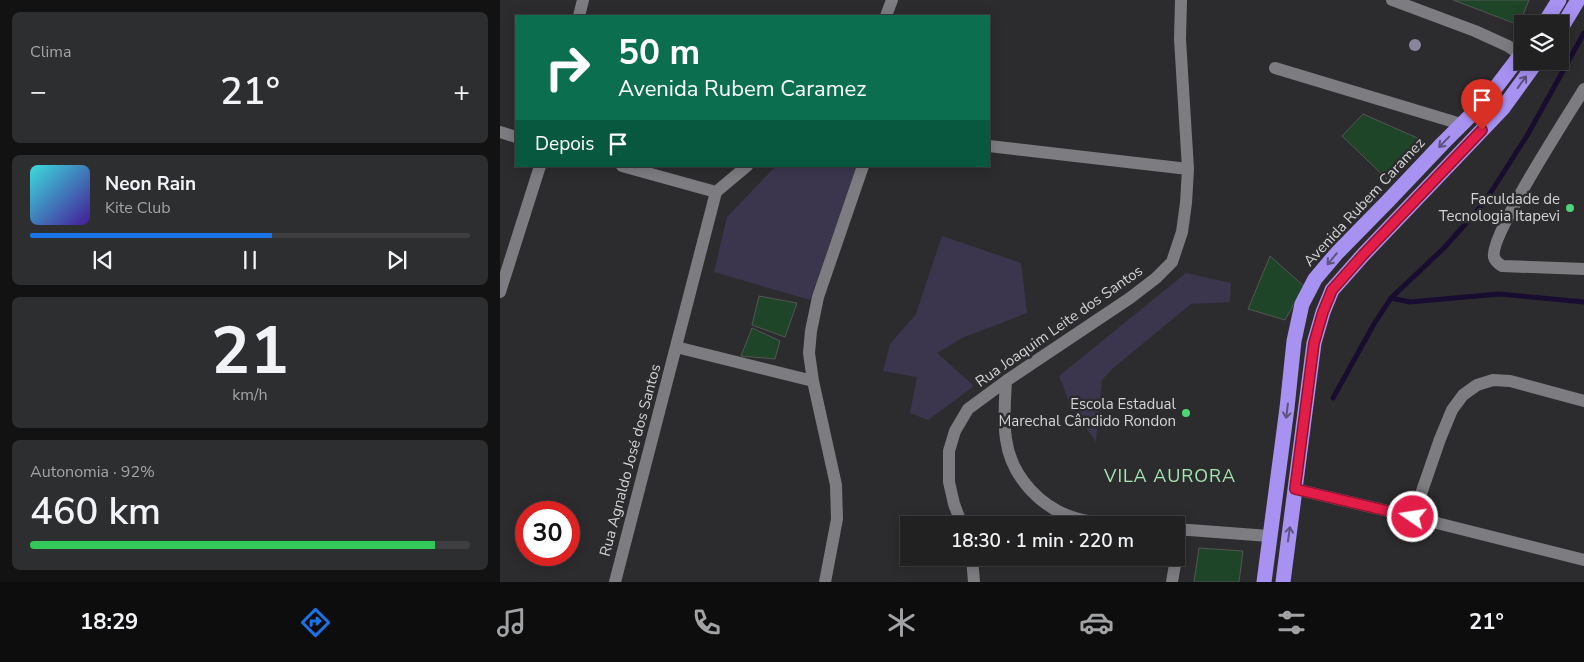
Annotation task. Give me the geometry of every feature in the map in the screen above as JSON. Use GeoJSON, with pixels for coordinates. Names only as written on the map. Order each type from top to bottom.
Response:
{"type":"FeatureCollection","features":[{"type":"Feature","properties":{"kind":"highway"},"geometry":{"type":"LineString","coordinates":[[1550,15],[1559,0]]}},
{"type":"Feature","properties":{"kind":"highway"},"geometry":{"type":"LineString","coordinates":[[1569,15],[1578,0]]}},
{"type":"Feature","properties":{"kind":"highway","name":"Avenida Rubem Caramez"},"geometry":{"type":"LineString","coordinates":[[1264,582],[1288,408],[1294,341],[1302,304],[1315,279],[1337,253],[1487,99],[1514,64]]}},
{"type":"Feature","properties":{"kind":"highway"},"geometry":{"type":"LineString","coordinates":[[1283,582],[1314,343],[1332,290],[1503,108],[1530,70]]}},
{"type":"Feature","properties":{"kind":"street"},"geometry":{"type":"LineString","coordinates":[[579,15],[583,0]]}},
{"type":"Feature","properties":{"kind":"street"},"geometry":{"type":"LineString","coordinates":[[886,15],[892,0]]}},
{"type":"Feature","properties":{"kind":"street","name":"Rua Joaquim Leite dos Santos"},"geometry":{"type":"LineString","coordinates":[[959,516],[950,482],[949,451],[955,431],[968,410],[1006,381],[1130,298],[1156,278],[1172,262],[1182,232],[1188,169],[1180,39],[1181,0]]}},
{"type":"Feature","properties":{"kind":"street"},"geometry":{"type":"LineString","coordinates":[[1392,0],[1475,31],[1514,49]]}},
{"type":"Feature","properties":{"kind":"street"},"geometry":{"type":"LineString","coordinates":[[1275,68],[1462,124]]}},
{"type":"Feature","properties":{"kind":"street"},"geometry":{"type":"LineString","coordinates":[[1584,89],[1509,213],[1496,244],[1494,256],[1502,266],[1584,269]]}},
{"type":"Feature","properties":{"kind":"street"},"geometry":{"type":"LineString","coordinates":[[500,132],[515,137]]}},
{"type":"Feature","properties":{"kind":"street"},"geometry":{"type":"LineString","coordinates":[[990,146],[1188,169]]}},
{"type":"Feature","properties":{"kind":"street"},"geometry":{"type":"LineString","coordinates":[[500,292],[540,167]]}},
{"type":"Feature","properties":{"kind":"street"},"geometry":{"type":"LineString","coordinates":[[626,167],[716,192],[746,167]]}},
{"type":"Feature","properties":{"kind":"street"},"geometry":{"type":"LineString","coordinates":[[825,582],[837,519],[836,485],[813,381],[809,353],[811,330],[818,297],[864,167]]}},
{"type":"Feature","properties":{"kind":"street","name":"Rua Agnaldo José dos Santos"},"geometry":{"type":"LineString","coordinates":[[615,582],[716,192]]}},
{"type":"Feature","properties":{"kind":"street"},"geometry":{"type":"LineString","coordinates":[[676,347],[813,381]]}},
{"type":"Feature","properties":{"kind":"street"},"geometry":{"type":"LineString","coordinates":[[1413,517],[1440,439],[1452,410],[1463,394],[1477,385],[1493,380],[1510,381],[1584,401]]}},
{"type":"Feature","properties":{"kind":"street"},"geometry":{"type":"LineString","coordinates":[[1006,381],[1004,416],[1006,441],[1015,467],[1033,494],[1053,510],[1069,516]]}},
{"type":"Feature","properties":{"kind":"street"},"geometry":{"type":"LineString","coordinates":[[1295,489],[1584,560]]}},
{"type":"Feature","properties":{"kind":"street"},"geometry":{"type":"LineString","coordinates":[[1185,529],[1269,536]]}},
{"type":"Feature","properties":{"kind":"street"},"geometry":{"type":"LineString","coordinates":[[973,566],[974,582]]}},
{"type":"Feature","properties":{"kind":"street"},"geometry":{"type":"LineString","coordinates":[[1172,582],[1174,566]]}},
{"type":"Feature","properties":{"kind":"shaded area"},"geometry":{"type":"Polygon","coordinates":[[[775,167],[857,167],[810,300],[714,272],[727,217],[775,167]]]}},
{"type":"Feature","properties":{"kind":"shaded area"},"geometry":{"type":"Polygon","coordinates":[[[942,236],[1021,263],[1027,313],[962,338],[937,353],[974,386],[928,420],[910,413],[917,377],[883,371],[890,344],[916,314],[942,236]]]}},
{"type":"Feature","properties":{"kind":"shaded area"},"geometry":{"type":"Polygon","coordinates":[[[1186,273],[1231,283],[1230,302],[1191,304],[1112,369],[1102,380],[1096,442],[1071,407],[1059,376],[1186,273]]]}},
{"type":"Feature","properties":{"kind":"building"},"geometry":{"type":"Polygon","coordinates":[[[1453,0],[1529,0],[1523,15],[1514,15],[1514,23],[1453,0]]]}},
{"type":"Feature","properties":{"kind":"building"},"geometry":{"type":"Polygon","coordinates":[[[1363,114],[1422,140],[1389,181],[1342,136],[1363,114]]]}},
{"type":"Feature","properties":{"kind":"building"},"geometry":{"type":"Polygon","coordinates":[[[1270,256],[1306,288],[1285,320],[1248,309],[1270,256]]]}},
{"type":"Feature","properties":{"kind":"building"},"geometry":{"type":"Polygon","coordinates":[[[759,296],[797,303],[785,337],[752,325],[759,296]]]}},
{"type":"Feature","properties":{"kind":"building"},"geometry":{"type":"Polygon","coordinates":[[[752,328],[780,341],[775,359],[741,356],[752,328]]]}},
{"type":"Feature","properties":{"kind":"building"},"geometry":{"type":"Polygon","coordinates":[[[1199,548],[1243,551],[1239,582],[1194,582],[1199,548]]]}},
{"type":"Feature","properties":{"kind":"waterway"},"geometry":{"type":"LineString","coordinates":[[1333,398],[1374,324],[1391,298],[1444,248],[1484,203],[1528,134],[1584,33]]}},
{"type":"Feature","properties":{"kind":"waterway"},"geometry":{"type":"LineString","coordinates":[[1391,298],[1410,302],[1499,294],[1584,302]]}},
{"type":"Feature","properties":{"kind":"place","name":"Faculdade de Tecnologia Itapevi"},"geometry":{"type":"Point","coordinates":[1570,208]}},
{"type":"Feature","properties":{"kind":"place","name":"Escola Estadual Marechal Cândido Rondon"},"geometry":{"type":"Point","coordinates":[1186,413]}},
{"type":"Feature","properties":{"kind":"district","name":"VILA AURORA"},"geometry":{"type":"Point","coordinates":[1170,476]}},
{"type":"Feature","properties":{"kind":"route"},"geometry":{"type":"LineString","coordinates":[[1413,517],[1295,489],[1314,343],[1332,290],[1482,130]]}}]}
